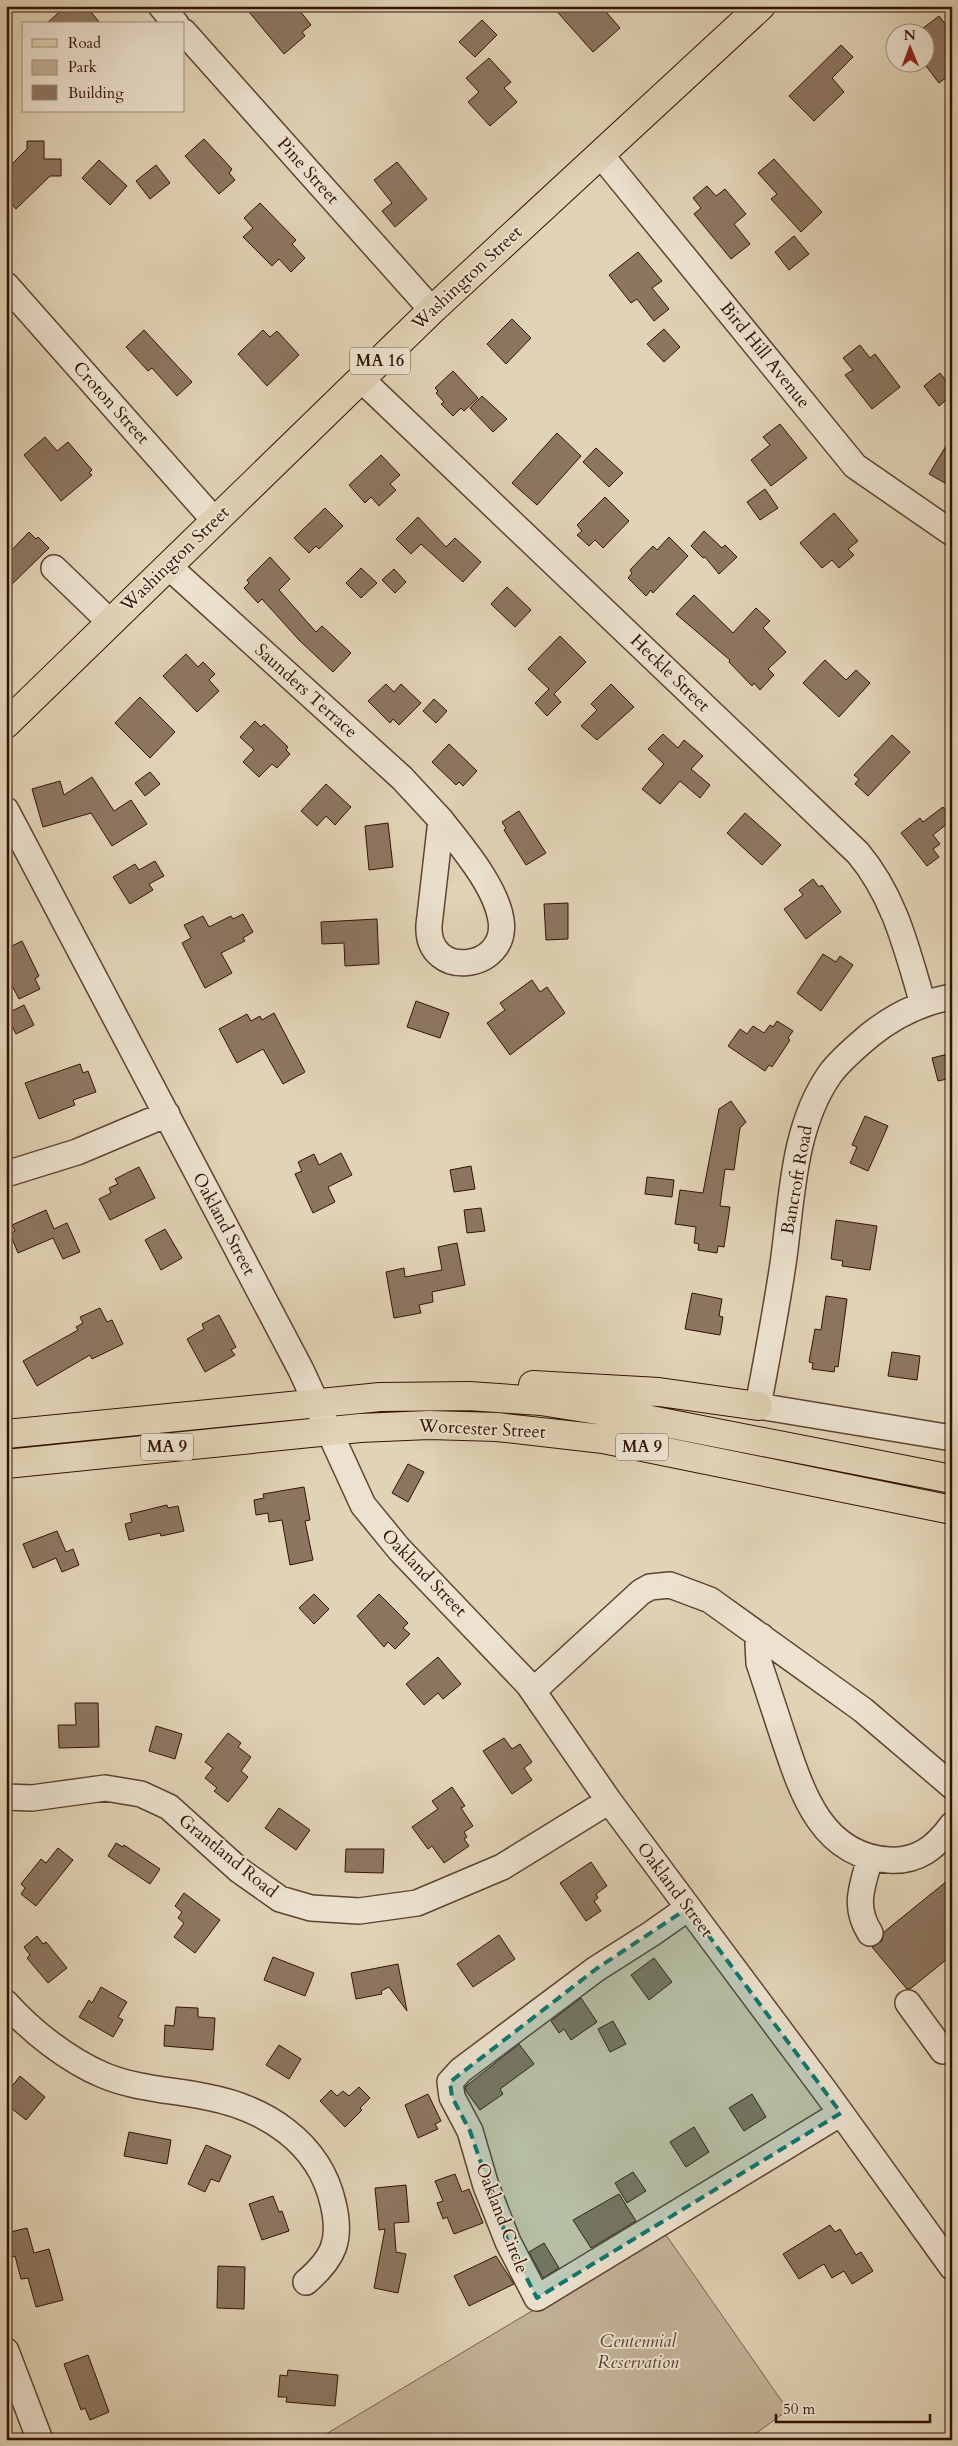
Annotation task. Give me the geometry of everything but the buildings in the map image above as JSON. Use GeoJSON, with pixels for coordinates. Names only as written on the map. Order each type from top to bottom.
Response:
{"type":"FeatureCollection","features":[{"type":"Feature","properties":{"kind":"main road","name":"Washington Street"},"geometry":{"type":"LineString","coordinates":[[7,721],[432,310],[761,6]]}},
{"type":"Feature","properties":{"kind":"main road"},"geometry":{"type":"LineString","coordinates":[[380,1398],[488,1387],[568,1386],[659,1392],[758,1406]]}},
{"type":"Feature","properties":{"kind":"main road","name":"Worcester Street"},"geometry":{"type":"LineString","coordinates":[[6,1434],[316,1403],[380,1398],[468,1396],[567,1405],[679,1424],[952,1480]]}},
{"type":"Feature","properties":{"kind":"main road","name":"Worcester Street"},"geometry":{"type":"LineString","coordinates":[[6,1464],[329,1431],[394,1426],[465,1426],[569,1434],[603,1439],[952,1510]]}},
{"type":"Feature","properties":{"kind":"street"},"geometry":{"type":"LineString","coordinates":[[161,6],[174,22]]}},
{"type":"Feature","properties":{"kind":"street","name":"Pine Street"},"geometry":{"type":"LineString","coordinates":[[185,33],[432,310]]}},
{"type":"Feature","properties":{"kind":"street","name":"Bird Hill Avenue"},"geometry":{"type":"LineString","coordinates":[[600,154],[855,466],[868,477],[952,533]]}},
{"type":"Feature","properties":{"kind":"street","name":"Croton Street"},"geometry":{"type":"LineString","coordinates":[[6,285],[215,521]]}},
{"type":"Feature","properties":{"kind":"street","name":"Heckle Street"},"geometry":{"type":"LineString","coordinates":[[361,379],[858,853],[881,884],[897,916],[923,1004]]}},
{"type":"Feature","properties":{"kind":"street","name":"Saunders Terrace"},"geometry":{"type":"LineString","coordinates":[[168,566],[407,783],[440,820],[481,875],[496,903],[502,920],[502,930],[496,947],[484,958],[467,963],[445,958],[432,948],[430,941],[429,925],[440,820]]}},
{"type":"Feature","properties":{"kind":"street"},"geometry":{"type":"LineString","coordinates":[[54,568],[110,622]]}},
{"type":"Feature","properties":{"kind":"street","name":"Oakland Street"},"geometry":{"type":"LineString","coordinates":[[6,810],[167,1114],[316,1403],[354,1491],[370,1516],[512,1666],[533,1691],[609,1801],[841,2113],[952,2268]]}},
{"type":"Feature","properties":{"kind":"street","name":"Bancroft Road"},"geometry":{"type":"LineString","coordinates":[[758,1406],[783,1264],[799,1152],[809,1116],[824,1084],[845,1058],[889,1021],[923,1004],[952,997]]}},
{"type":"Feature","properties":{"kind":"street"},"geometry":{"type":"LineString","coordinates":[[6,1174],[76,1152],[167,1114]]}},
{"type":"Feature","properties":{"kind":"street"},"geometry":{"type":"LineString","coordinates":[[758,1406],[952,1438]]}},
{"type":"Feature","properties":{"kind":"street"},"geometry":{"type":"LineString","coordinates":[[533,1691],[641,1592],[650,1587],[670,1585],[698,1594],[761,1636],[863,1710],[952,1786]]}},
{"type":"Feature","properties":{"kind":"street"},"geometry":{"type":"LineString","coordinates":[[761,1636],[757,1650],[759,1663],[799,1784],[807,1801],[832,1835],[857,1854],[870,1858],[895,1861],[920,1856],[937,1844],[952,1825]]}},
{"type":"Feature","properties":{"kind":"street","name":"Grantland Road"},"geometry":{"type":"LineString","coordinates":[[6,1797],[37,1798],[105,1788],[141,1794],[169,1807],[240,1870],[280,1898],[311,1908],[359,1911],[417,1903],[502,1867],[609,1801]]}},
{"type":"Feature","properties":{"kind":"street"},"geometry":{"type":"LineString","coordinates":[[870,1858],[859,1902],[860,1913],[870,1933]]}},
{"type":"Feature","properties":{"kind":"street","name":"Oakland Circle"},"geometry":{"type":"LineString","coordinates":[[688,1908],[596,1970],[461,2070],[450,2082],[452,2097],[470,2131],[486,2186],[508,2242],[537,2298],[841,2113]]}},
{"type":"Feature","properties":{"kind":"street"},"geometry":{"type":"LineString","coordinates":[[908,2003],[949,2053]]}},
{"type":"Feature","properties":{"kind":"street"},"geometry":{"type":"LineString","coordinates":[[6,2004],[54,2046],[103,2075],[136,2086],[234,2103],[261,2114],[290,2133],[312,2155],[330,2190],[337,2217],[335,2246],[324,2267],[306,2282]]}},
{"type":"Feature","properties":{"kind":"street"},"geometry":{"type":"LineString","coordinates":[[6,2351],[40,2440]]}},
{"type":"Feature","properties":{"kind":"highlighted area"},"geometry":{"type":"Polygon","coordinates":[[[688,1908],[841,2113],[537,2298],[508,2242],[470,2131],[452,2097],[450,2082],[596,1969],[688,1908]]]}},
{"type":"Feature","properties":{"kind":"green space","name":"Centennial Reservation"},"geometry":{"type":"Polygon","coordinates":[[[664,2232],[788,2410],[747,2440],[316,2440],[664,2232]]]}}]}
